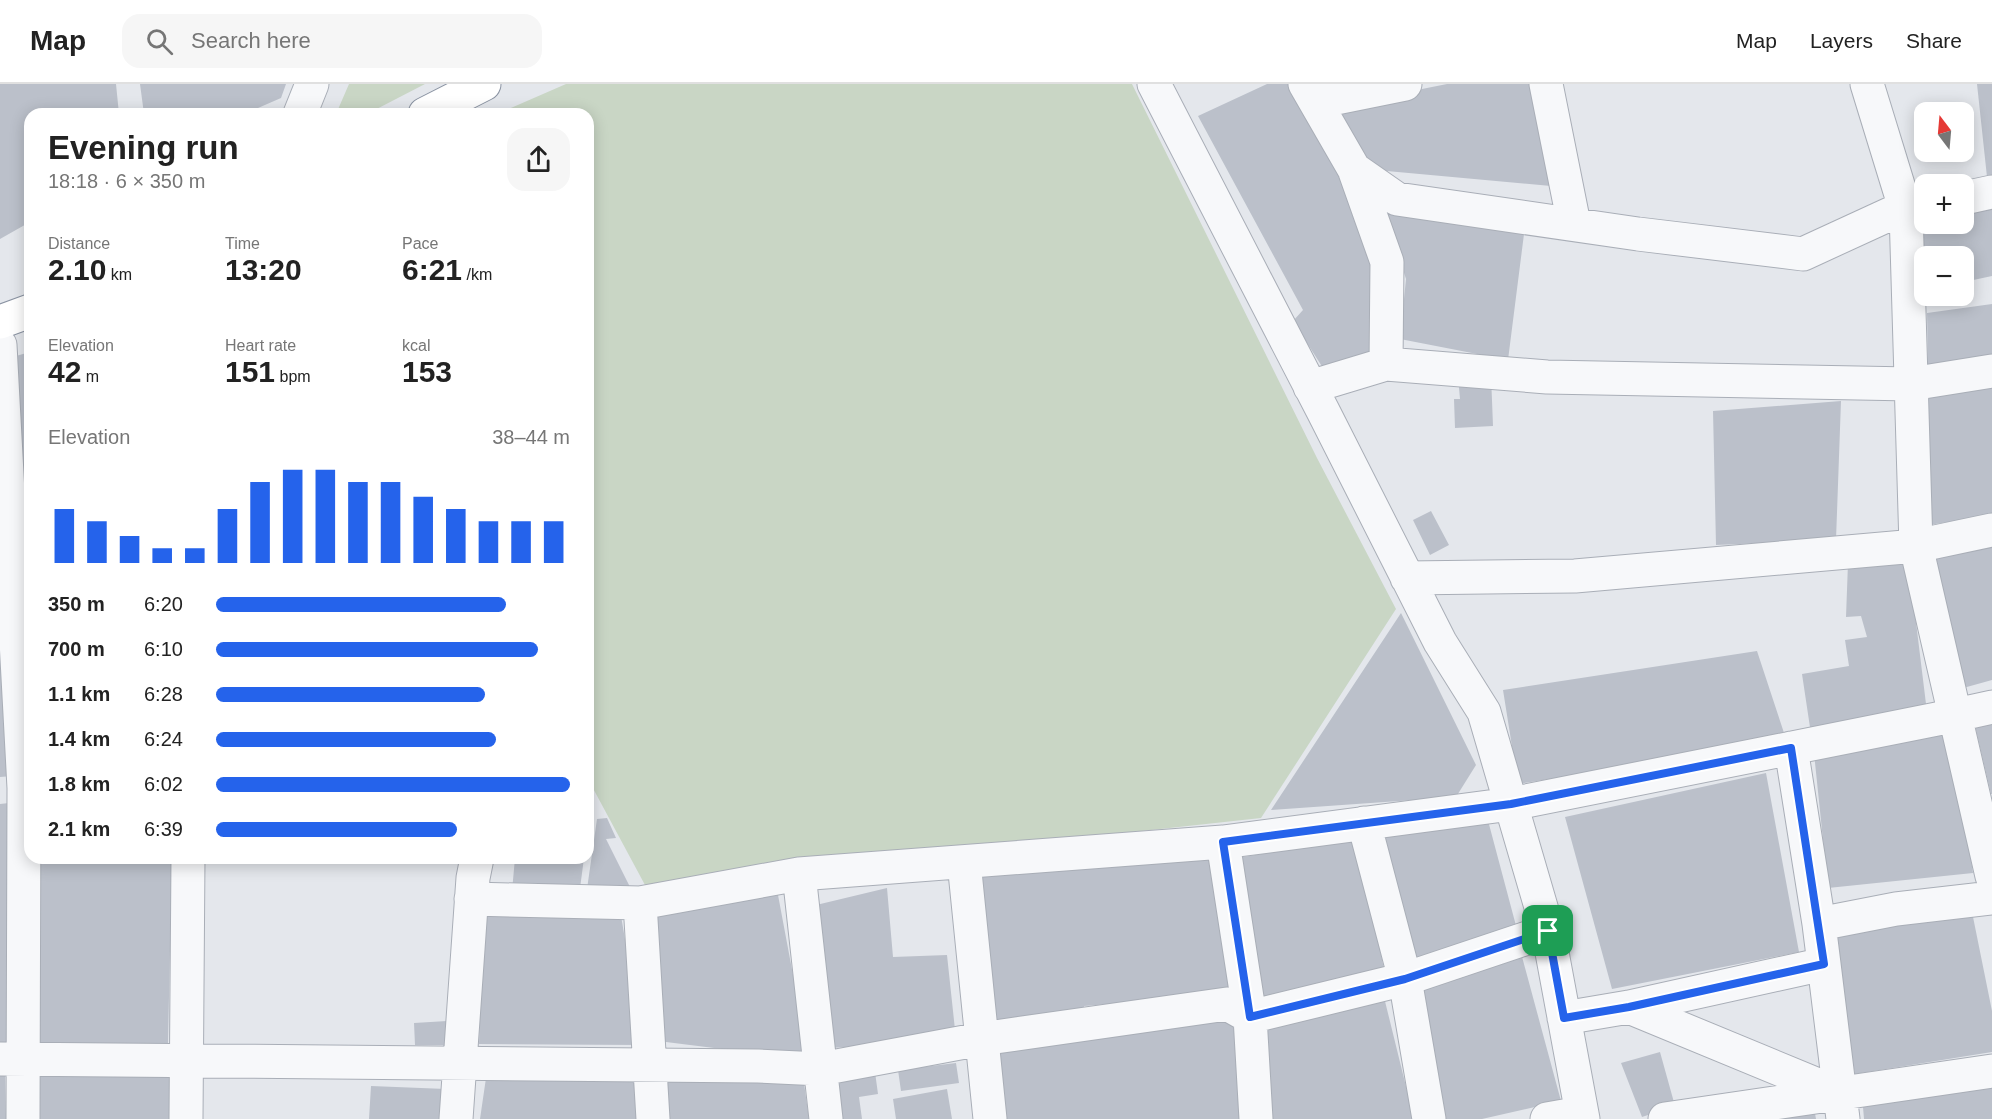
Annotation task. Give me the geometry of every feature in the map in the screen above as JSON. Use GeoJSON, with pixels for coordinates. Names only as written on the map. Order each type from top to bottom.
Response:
{"type":"FeatureCollection","features":[{"type":"Feature","properties":{"kind":"highway"},"geometry":{"type":"LineString","coordinates":[[437,108],[484,84]]}},
{"type":"Feature","properties":{"kind":"highway"},"geometry":{"type":"LineString","coordinates":[[0,322],[24,313]]}},
{"type":"Feature","properties":{"kind":"street"},"geometry":{"type":"LineString","coordinates":[[302,108],[312,84]]}},
{"type":"Feature","properties":{"kind":"street"},"geometry":{"type":"LineString","coordinates":[[1154,84],[1440,642],[1484,712],[1548,931],[1582,1116],[1547,1119]]}},
{"type":"Feature","properties":{"kind":"street"},"geometry":{"type":"LineString","coordinates":[[1386,364],[1388,261],[1354,169],[1311,93],[1405,84]]}},
{"type":"Feature","properties":{"kind":"street"},"geometry":{"type":"LineString","coordinates":[[1546,84],[1575,224]]}},
{"type":"Feature","properties":{"kind":"street"},"geometry":{"type":"LineString","coordinates":[[1866,84],[1914,204]]}},
{"type":"Feature","properties":{"kind":"street"},"geometry":{"type":"LineString","coordinates":[[1354,169],[1397,199],[1803,254],[1890,214],[1914,209]]}},
{"type":"Feature","properties":{"kind":"street"},"geometry":{"type":"LineString","coordinates":[[1974,196],[1992,192]]}},
{"type":"Feature","properties":{"kind":"street"},"geometry":{"type":"LineString","coordinates":[[1915,234],[1911,384],[1916,546],[1992,876]]}},
{"type":"Feature","properties":{"kind":"street"},"geometry":{"type":"LineString","coordinates":[[0,345],[8,623],[18,788],[12,1059],[23,1119]]}},
{"type":"Feature","properties":{"kind":"street"},"geometry":{"type":"LineString","coordinates":[[1310,387],[1386,364],[1547,377],[1911,384],[1992,371]]}},
{"type":"Feature","properties":{"kind":"street"},"geometry":{"type":"LineString","coordinates":[[1407,578],[1575,576],[1916,546],[1992,530]]}},
{"type":"Feature","properties":{"kind":"street"},"geometry":{"type":"LineString","coordinates":[[471,899],[640,903],[799,874],[1223,842],[1511,804],[1992,706]]}},
{"type":"Feature","properties":{"kind":"street"},"geometry":{"type":"LineString","coordinates":[[1791,748],[1819,924],[1841,1106]]}},
{"type":"Feature","properties":{"kind":"street"},"geometry":{"type":"LineString","coordinates":[[1364,823],[1405,979],[1430,1119]]}},
{"type":"Feature","properties":{"kind":"street"},"geometry":{"type":"LineString","coordinates":[[1223,842],[1250,1017],[1256,1119]]}},
{"type":"Feature","properties":{"kind":"street"},"geometry":{"type":"LineString","coordinates":[[964,862],[990,1119]]}},
{"type":"Feature","properties":{"kind":"street"},"geometry":{"type":"LineString","coordinates":[[186,1119],[188,864]]}},
{"type":"Feature","properties":{"kind":"street"},"geometry":{"type":"LineString","coordinates":[[456,1119],[471,899],[476,864]]}},
{"type":"Feature","properties":{"kind":"street"},"geometry":{"type":"LineString","coordinates":[[799,874],[826,1119]]}},
{"type":"Feature","properties":{"kind":"street"},"geometry":{"type":"LineString","coordinates":[[1819,924],[1896,909],[1992,898]]}},
{"type":"Feature","properties":{"kind":"street"},"geometry":{"type":"LineString","coordinates":[[640,903],[653,1119]]}},
{"type":"Feature","properties":{"kind":"street"},"geometry":{"type":"LineString","coordinates":[[12,1059],[460,1062],[821,1069],[981,1039],[1227,1004],[1250,1017],[1405,979],[1548,931]]}},
{"type":"Feature","properties":{"kind":"street"},"geometry":{"type":"LineString","coordinates":[[1564,1018],[1629,1007],[1824,964]]}},
{"type":"Feature","properties":{"kind":"street"},"geometry":{"type":"LineString","coordinates":[[1629,1007],[1841,1106]]}},
{"type":"Feature","properties":{"kind":"street"},"geometry":{"type":"LineString","coordinates":[[1665,1119],[1841,1106],[1992,1071]]}},
{"type":"Feature","properties":{"kind":"green space"},"geometry":{"type":"Polygon","coordinates":[[[349,84],[425,84],[379,108],[339,108],[349,84]]]}},
{"type":"Feature","properties":{"kind":"green space"},"geometry":{"type":"Polygon","coordinates":[[[566,84],[1132,84],[1317,458],[1396,609],[1261,818],[645,885],[594,790],[594,108],[511,108],[566,84]]]}},
{"type":"Feature","properties":{"kind":"building"},"geometry":{"type":"Polygon","coordinates":[[[0,84],[116,84],[118,108],[24,108],[24,225],[0,239],[0,84]]]}},
{"type":"Feature","properties":{"kind":"building"},"geometry":{"type":"Polygon","coordinates":[[[140,84],[286,84],[281,98],[258,108],[143,108],[140,84]]]}},
{"type":"Feature","properties":{"kind":"building"},"geometry":{"type":"Polygon","coordinates":[[[1267,84],[1289,84],[1349,192],[1375,261],[1374,353],[1323,368],[1293,321],[1303,310],[1198,116],[1267,84]]]}},
{"type":"Feature","properties":{"kind":"building"},"geometry":{"type":"Polygon","coordinates":[[[1447,84],[1529,84],[1551,186],[1354,168],[1332,107],[1447,84]]]}},
{"type":"Feature","properties":{"kind":"building"},"geometry":{"type":"Polygon","coordinates":[[[1977,84],[1992,84],[1992,176],[1987,177],[1977,84]]]}},
{"type":"Feature","properties":{"kind":"building"},"geometry":{"type":"Polygon","coordinates":[[[1992,204],[1992,276],[1974,280],[1974,246],[1923,246],[1922,234],[1974,234],[1974,208],[1992,204]]]}},
{"type":"Feature","properties":{"kind":"building"},"geometry":{"type":"Polygon","coordinates":[[[1384,210],[1524,234],[1508,360],[1400,339],[1406,279],[1384,210]]]}},
{"type":"Feature","properties":{"kind":"building"},"geometry":{"type":"Polygon","coordinates":[[[1992,304],[1992,360],[1928,365],[1927,313],[1992,304]]]}},
{"type":"Feature","properties":{"kind":"building"},"geometry":{"type":"Polygon","coordinates":[[[24,354],[24,549],[16,356],[24,354]]]}},
{"type":"Feature","properties":{"kind":"building"},"geometry":{"type":"Polygon","coordinates":[[[1491,375],[1493,426],[1455,428],[1454,399],[1460,399],[1458,376],[1491,375]]]}},
{"type":"Feature","properties":{"kind":"building"},"geometry":{"type":"Polygon","coordinates":[[[1992,381],[1992,515],[1929,525],[1929,392],[1992,381]]]}},
{"type":"Feature","properties":{"kind":"building"},"geometry":{"type":"Polygon","coordinates":[[[1841,401],[1836,540],[1716,545],[1713,411],[1841,401]]]}},
{"type":"Feature","properties":{"kind":"building"},"geometry":{"type":"Polygon","coordinates":[[[1431,511],[1449,545],[1430,555],[1413,520],[1431,511]]]}},
{"type":"Feature","properties":{"kind":"building"},"geometry":{"type":"Polygon","coordinates":[[[1992,537],[1992,680],[1956,690],[1935,548],[1992,537]]]}},
{"type":"Feature","properties":{"kind":"building"},"geometry":{"type":"Polygon","coordinates":[[[1908,557],[1926,704],[1811,734],[1802,674],[1849,666],[1845,640],[1867,637],[1861,616],[1846,617],[1848,563],[1908,557]]]}},
{"type":"Feature","properties":{"kind":"building"},"geometry":{"type":"Polygon","coordinates":[[[1401,613],[1476,765],[1456,797],[1271,810],[1401,613]]]}},
{"type":"Feature","properties":{"kind":"building"},"geometry":{"type":"Polygon","coordinates":[[[0,640],[13,776],[0,777],[0,640]]]}},
{"type":"Feature","properties":{"kind":"building"},"geometry":{"type":"Polygon","coordinates":[[[1757,651],[1787,742],[1518,784],[1503,690],[1757,651]]]}},
{"type":"Feature","properties":{"kind":"building"},"geometry":{"type":"Polygon","coordinates":[[[1992,713],[1992,794],[1991,794],[1973,717],[1992,713]]]}},
{"type":"Feature","properties":{"kind":"building"},"geometry":{"type":"Polygon","coordinates":[[[1952,728],[1973,873],[1828,888],[1814,753],[1952,728]]]}},
{"type":"Feature","properties":{"kind":"building"},"geometry":{"type":"Polygon","coordinates":[[[1766,773],[1799,952],[1612,989],[1565,817],[1766,773]]]}},
{"type":"Feature","properties":{"kind":"building"},"geometry":{"type":"Polygon","coordinates":[[[9,803],[15,1048],[0,1047],[0,804],[9,803]]]}},
{"type":"Feature","properties":{"kind":"building"},"geometry":{"type":"Polygon","coordinates":[[[1486,813],[1519,937],[1404,968],[1372,836],[1486,813]]]}},
{"type":"Feature","properties":{"kind":"building"},"geometry":{"type":"Polygon","coordinates":[[[607,818],[616,838],[606,839],[633,893],[586,896],[591,864],[594,864],[597,819],[607,818]]]}},
{"type":"Feature","properties":{"kind":"building"},"geometry":{"type":"Polygon","coordinates":[[[1357,838],[1384,969],[1251,1005],[1231,859],[1357,838]]]}},
{"type":"Feature","properties":{"kind":"building"},"geometry":{"type":"Polygon","coordinates":[[[1213,843],[1229,994],[1084,1006],[1083,1018],[1061,1022],[1058,1011],[990,1023],[975,875],[1213,843]]]}},
{"type":"Feature","properties":{"kind":"building"},"geometry":{"type":"Polygon","coordinates":[[[36,864],[172,864],[168,1043],[33,1050],[36,864]]]}},
{"type":"Feature","properties":{"kind":"building"},"geometry":{"type":"Polygon","coordinates":[[[514,864],[583,864],[579,896],[512,891],[514,864]]]}},
{"type":"Feature","properties":{"kind":"building"},"geometry":{"type":"Polygon","coordinates":[[[887,888],[893,957],[947,955],[956,1039],[831,1048],[812,906],[887,888]]]}},
{"type":"Feature","properties":{"kind":"building"},"geometry":{"type":"Polygon","coordinates":[[[778,895],[809,1060],[658,1041],[645,902],[778,895]]]}},
{"type":"Feature","properties":{"kind":"building"},"geometry":{"type":"Polygon","coordinates":[[[619,904],[643,1045],[479,1044],[484,909],[619,904]]]}},
{"type":"Feature","properties":{"kind":"building"},"geometry":{"type":"Polygon","coordinates":[[[1971,907],[1992,1011],[1992,1052],[1855,1074],[1826,930],[1971,907]]]}},
{"type":"Feature","properties":{"kind":"building"},"geometry":{"type":"Polygon","coordinates":[[[1521,953],[1561,1101],[1482,1119],[1438,1119],[1408,990],[1521,953]]]}},
{"type":"Feature","properties":{"kind":"building"},"geometry":{"type":"Polygon","coordinates":[[[1382,989],[1414,1119],[1265,1119],[1257,1026],[1382,989]]]}},
{"type":"Feature","properties":{"kind":"building"},"geometry":{"type":"Polygon","coordinates":[[[1233,1017],[1240,1119],[1003,1119],[993,1049],[1233,1017]]]}},
{"type":"Feature","properties":{"kind":"building"},"geometry":{"type":"Polygon","coordinates":[[[447,1021],[445,1045],[415,1045],[414,1023],[447,1021]]]}},
{"type":"Feature","properties":{"kind":"building"},"geometry":{"type":"Polygon","coordinates":[[[1660,1052],[1675,1106],[1642,1117],[1621,1063],[1660,1052]]]}},
{"type":"Feature","properties":{"kind":"building"},"geometry":{"type":"Polygon","coordinates":[[[956,1063],[959,1083],[901,1091],[898,1070],[956,1063]]]}},
{"type":"Feature","properties":{"kind":"building"},"geometry":{"type":"Polygon","coordinates":[[[0,1070],[5,1070],[6,1119],[0,1119],[0,1070]]]}},
{"type":"Feature","properties":{"kind":"building"},"geometry":{"type":"Polygon","coordinates":[[[875,1072],[878,1094],[859,1097],[862,1119],[833,1119],[834,1078],[875,1072]]]}},
{"type":"Feature","properties":{"kind":"building"},"geometry":{"type":"Polygon","coordinates":[[[36,1073],[175,1074],[175,1119],[35,1119],[36,1073]]]}},
{"type":"Feature","properties":{"kind":"building"},"geometry":{"type":"Polygon","coordinates":[[[637,1075],[641,1119],[480,1119],[486,1078],[637,1075]]]}},
{"type":"Feature","properties":{"kind":"building"},"geometry":{"type":"Polygon","coordinates":[[[803,1076],[809,1119],[661,1119],[659,1080],[803,1076]]]}},
{"type":"Feature","properties":{"kind":"building"},"geometry":{"type":"Polygon","coordinates":[[[371,1086],[446,1089],[444,1119],[369,1119],[371,1086]]]}},
{"type":"Feature","properties":{"kind":"building"},"geometry":{"type":"Polygon","coordinates":[[[1992,1087],[1992,1119],[1864,1119],[1863,1107],[1992,1087]]]}},
{"type":"Feature","properties":{"kind":"building"},"geometry":{"type":"Polygon","coordinates":[[[947,1089],[952,1119],[896,1119],[893,1099],[947,1089]]]}},
{"type":"Feature","properties":{"kind":"building"},"geometry":{"type":"Polygon","coordinates":[[[1814,1108],[1816,1119],[1750,1119],[1814,1108]]]}},
{"type":"Feature","properties":{"kind":"route"},"geometry":{"type":"LineString","coordinates":[[1791,748],[1824,964],[1629,1007],[1564,1018],[1548,931],[1405,979],[1250,1017],[1223,842],[1511,804],[1791,748]]}}]}
